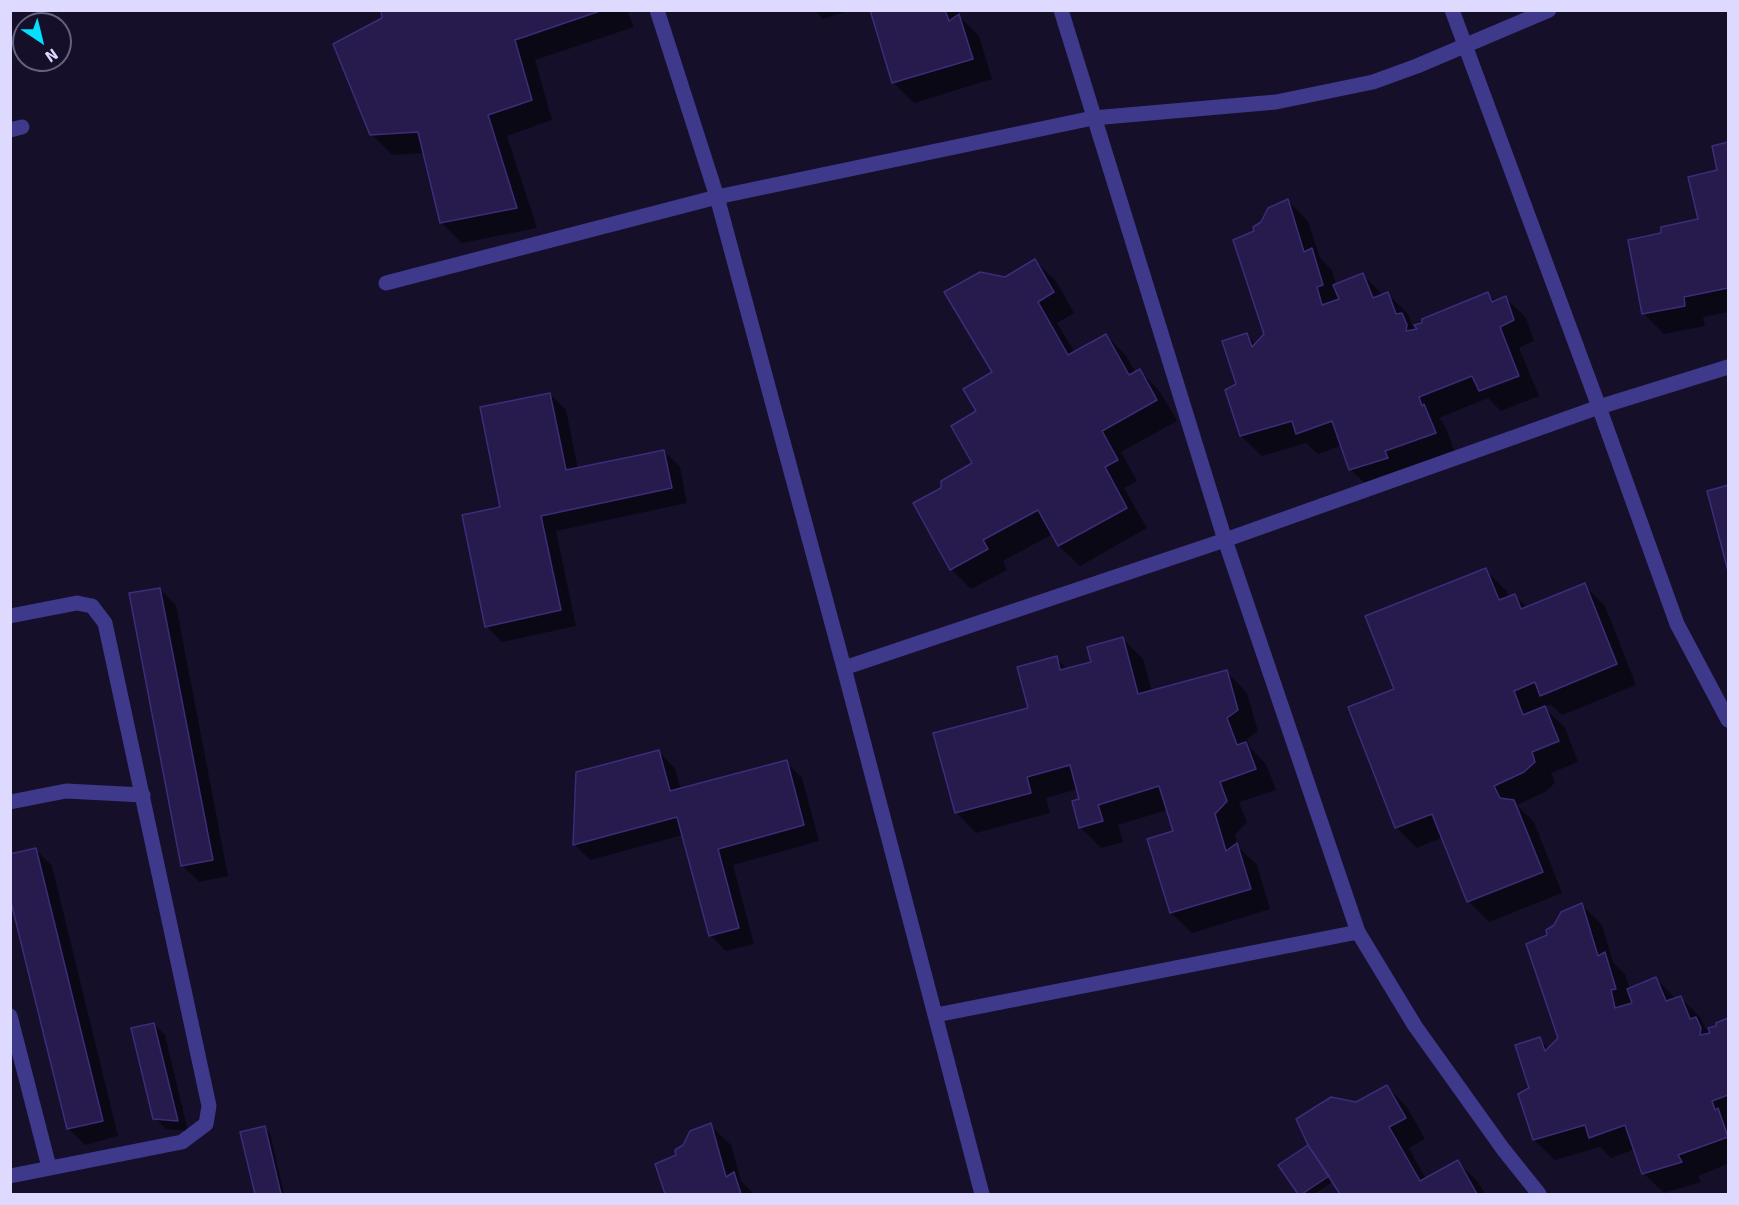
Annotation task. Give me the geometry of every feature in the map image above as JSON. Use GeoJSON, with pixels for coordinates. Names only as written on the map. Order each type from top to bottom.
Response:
{"type":"FeatureCollection","features":[{"type":"Feature","properties":{"kind":"street"},"geometry":{"type":"LineString","coordinates":[[657,10],[717,197],[982,1194]]}},
{"type":"Feature","properties":{"kind":"street"},"geometry":{"type":"LineString","coordinates":[[1061,10],[1225,540],[1358,932],[1414,1026],[1503,1149],[1539,1194]]}},
{"type":"Feature","properties":{"kind":"street"},"geometry":{"type":"LineString","coordinates":[[1452,10],[1677,624],[1728,720]]}},
{"type":"Feature","properties":{"kind":"street"},"geometry":{"type":"LineString","coordinates":[[386,283],[717,197],[1093,118],[1276,102],[1373,82],[1549,10]]}},
{"type":"Feature","properties":{"kind":"street"},"geometry":{"type":"LineString","coordinates":[[844,668],[1225,540],[1599,407],[1728,367]]}},
{"type":"Feature","properties":{"kind":"street"},"geometry":{"type":"LineString","coordinates":[[10,616],[77,603],[92,606],[105,623],[209,1106],[206,1124],[182,1142],[10,1176]]}},
{"type":"Feature","properties":{"kind":"street"},"geometry":{"type":"LineString","coordinates":[[10,802],[66,791],[143,795]]}},
{"type":"Feature","properties":{"kind":"street"},"geometry":{"type":"LineString","coordinates":[[936,1015],[1358,932]]}},
{"type":"Feature","properties":{"kind":"street"},"geometry":{"type":"LineString","coordinates":[[10,1016],[49,1167]]}},
{"type":"Feature","properties":{"kind":"building"},"geometry":{"type":"Polygon","coordinates":[[[381,10],[603,10],[515,40],[532,100],[488,115],[517,208],[440,223],[418,132],[370,135],[333,44],[382,18],[381,10]]]}},
{"type":"Feature","properties":{"kind":"building"},"geometry":{"type":"Polygon","coordinates":[[[870,10],[945,10],[949,21],[959,14],[973,59],[892,83],[870,10]]]}},
{"type":"Feature","properties":{"kind":"building"},"geometry":{"type":"Polygon","coordinates":[[[1728,142],[1728,288],[1684,297],[1685,306],[1642,314],[1628,240],[1661,233],[1661,227],[1698,219],[1688,177],[1717,170],[1712,146],[1728,142]]]}},
{"type":"Feature","properties":{"kind":"building"},"geometry":{"type":"Polygon","coordinates":[[[1288,199],[1304,252],[1312,248],[1323,285],[1317,287],[1322,305],[1339,299],[1333,285],[1363,273],[1373,298],[1388,292],[1396,314],[1402,313],[1407,325],[1406,331],[1417,329],[1414,325],[1422,323],[1422,319],[1488,292],[1492,302],[1506,296],[1514,320],[1500,327],[1519,376],[1479,391],[1472,376],[1419,397],[1436,433],[1385,451],[1388,458],[1349,470],[1332,421],[1296,434],[1292,421],[1240,436],[1225,390],[1236,384],[1222,341],[1247,333],[1252,347],[1264,334],[1233,240],[1254,231],[1253,227],[1261,222],[1268,208],[1288,199]]]}},
{"type":"Feature","properties":{"kind":"building"},"geometry":{"type":"Polygon","coordinates":[[[1035,259],[1054,292],[1038,302],[1068,355],[1106,334],[1129,375],[1140,369],[1157,400],[1102,431],[1118,460],[1105,467],[1127,508],[1058,546],[1038,510],[983,540],[988,549],[950,570],[913,503],[941,488],[941,481],[972,463],[951,426],[976,411],[963,389],[992,372],[944,292],[980,272],[1005,277],[1035,259]]]}},
{"type":"Feature","properties":{"kind":"building"},"geometry":{"type":"Polygon","coordinates":[[[550,393],[566,470],[664,450],[672,488],[541,516],[561,610],[485,627],[462,515],[500,507],[480,407],[550,393]]]}},
{"type":"Feature","properties":{"kind":"building"},"geometry":{"type":"Polygon","coordinates":[[[1728,485],[1728,571],[1707,491],[1728,485]]]}},
{"type":"Feature","properties":{"kind":"building"},"geometry":{"type":"Polygon","coordinates":[[[1486,568],[1499,600],[1515,594],[1521,609],[1585,583],[1617,664],[1540,696],[1535,682],[1514,691],[1523,715],[1545,706],[1559,741],[1532,752],[1535,762],[1524,772],[1494,786],[1500,798],[1514,800],[1543,872],[1467,902],[1432,814],[1395,828],[1348,707],[1394,689],[1365,616],[1486,568]]]}},
{"type":"Feature","properties":{"kind":"building"},"geometry":{"type":"Polygon","coordinates":[[[160,588],[213,860],[181,866],[129,593],[160,588]]]}},
{"type":"Feature","properties":{"kind":"building"},"geometry":{"type":"Polygon","coordinates":[[[1123,637],[1138,694],[1227,670],[1238,710],[1227,718],[1237,745],[1246,742],[1256,769],[1220,782],[1227,801],[1215,814],[1226,851],[1237,843],[1251,889],[1170,913],[1147,839],[1173,831],[1159,786],[1098,805],[1103,821],[1079,828],[1072,801],[1079,799],[1070,765],[1027,777],[1031,793],[955,813],[933,733],[1028,708],[1017,667],[1057,656],[1060,670],[1091,662],[1087,647],[1123,637]]]}},
{"type":"Feature","properties":{"kind":"building"},"geometry":{"type":"Polygon","coordinates":[[[659,750],[670,791],[787,760],[804,825],[718,849],[739,928],[709,936],[677,817],[573,845],[576,772],[659,750]]]}},
{"type":"Feature","properties":{"kind":"building"},"geometry":{"type":"Polygon","coordinates":[[[36,848],[103,1121],[67,1129],[10,898],[10,854],[36,848]]]}},
{"type":"Feature","properties":{"kind":"building"},"geometry":{"type":"Polygon","coordinates":[[[1582,903],[1598,956],[1605,952],[1616,989],[1611,990],[1615,1008],[1632,1003],[1627,989],[1656,977],[1666,1001],[1681,996],[1690,1019],[1696,1017],[1701,1028],[1700,1035],[1710,1033],[1708,1028],[1728,1018],[1728,1095],[1712,1101],[1715,1110],[1718,1108],[1728,1137],[1678,1155],[1682,1162],[1642,1174],[1625,1125],[1589,1138],[1585,1125],[1533,1140],[1518,1094],[1529,1088],[1515,1045],[1540,1037],[1545,1051],[1558,1038],[1526,944],[1547,935],[1546,930],[1554,925],[1561,912],[1582,903]]]}},
{"type":"Feature","properties":{"kind":"building"},"geometry":{"type":"Polygon","coordinates":[[[154,1023],[178,1121],[153,1119],[131,1028],[154,1023]]]}},
{"type":"Feature","properties":{"kind":"building"},"geometry":{"type":"Polygon","coordinates":[[[1387,1085],[1406,1118],[1389,1127],[1420,1181],[1458,1160],[1477,1194],[1340,1194],[1308,1145],[1296,1119],[1331,1097],[1356,1102],[1387,1085]]]}},
{"type":"Feature","properties":{"kind":"building"},"geometry":{"type":"Polygon","coordinates":[[[711,1123],[726,1177],[734,1172],[741,1194],[665,1194],[655,1164],[676,1155],[675,1150],[683,1145],[690,1131],[711,1123]]]}},
{"type":"Feature","properties":{"kind":"building"},"geometry":{"type":"Polygon","coordinates":[[[265,1126],[281,1194],[255,1194],[240,1132],[265,1126]]]}},
{"type":"Feature","properties":{"kind":"building"},"geometry":{"type":"Polygon","coordinates":[[[1308,1145],[1329,1176],[1302,1194],[1298,1194],[1278,1165],[1308,1145]]]}}]}
